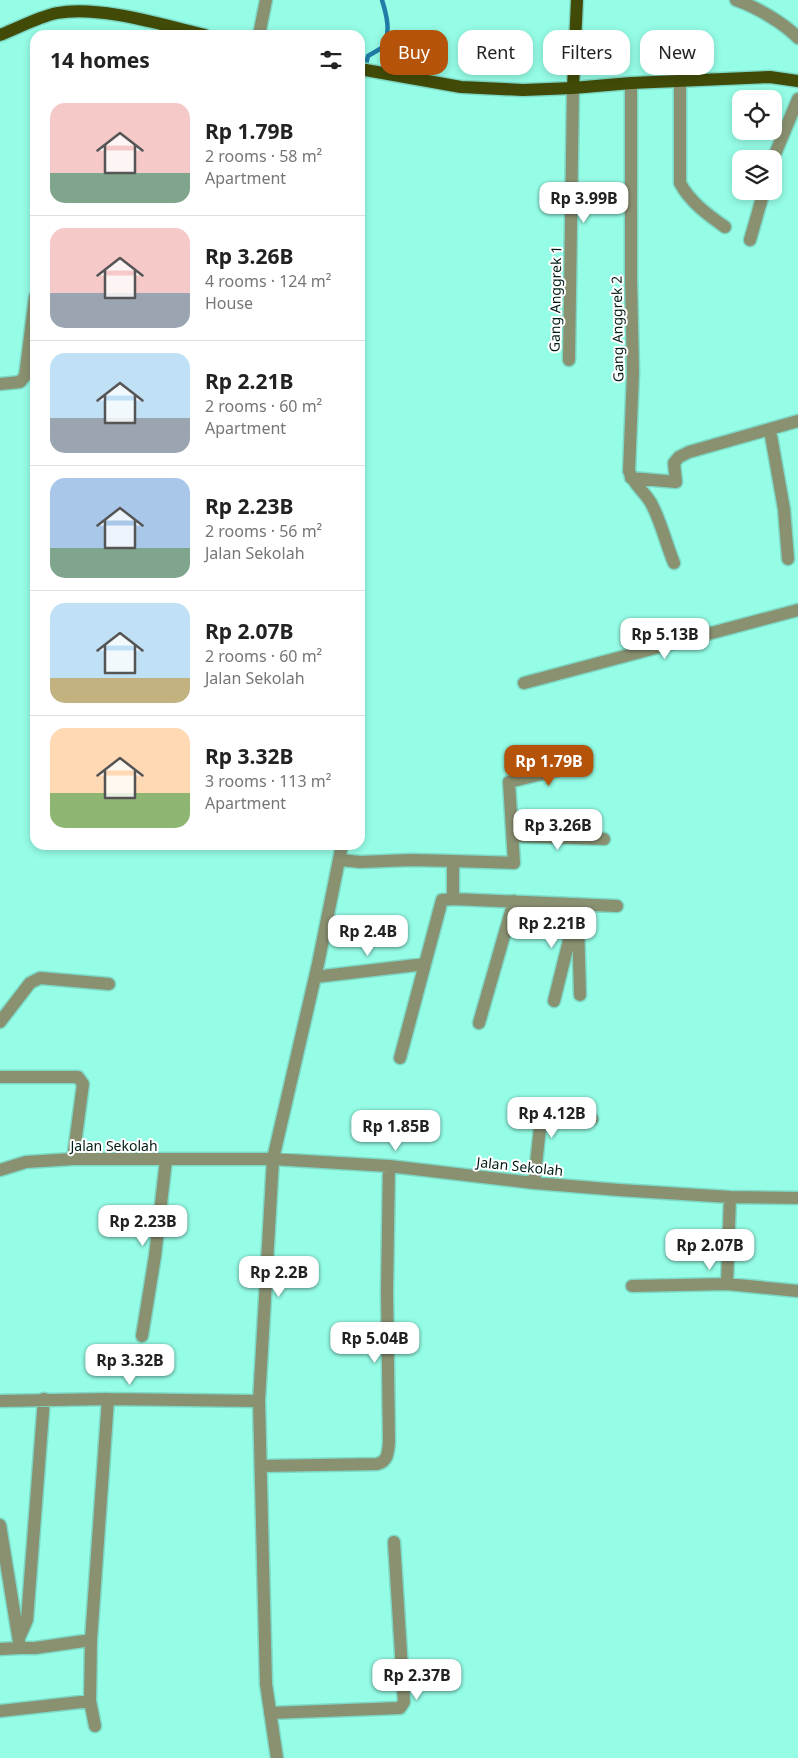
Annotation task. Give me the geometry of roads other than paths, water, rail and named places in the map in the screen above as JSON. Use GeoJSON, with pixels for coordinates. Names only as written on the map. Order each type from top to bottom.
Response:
{"type":"FeatureCollection","features":[{"type":"Feature","properties":{"kind":"main road"},"geometry":{"type":"LineString","coordinates":[[573,88],[577,0]]}},
{"type":"Feature","properties":{"kind":"main road"},"geometry":{"type":"LineString","coordinates":[[0,35],[56,13],[83,10],[182,30]]}},
{"type":"Feature","properties":{"kind":"main road"},"geometry":{"type":"LineString","coordinates":[[365,70],[461,87],[523,90],[680,80],[770,77],[798,81]]}},
{"type":"Feature","properties":{"kind":"street"},"geometry":{"type":"LineString","coordinates":[[260,30],[266,0]]}},
{"type":"Feature","properties":{"kind":"street"},"geometry":{"type":"LineString","coordinates":[[745,1],[790,30],[798,38]]}},
{"type":"Feature","properties":{"kind":"street"},"geometry":{"type":"LineString","coordinates":[[680,80],[680,183],[686,194],[709,216],[725,227]]}},
{"type":"Feature","properties":{"kind":"street","name":"Gang Anggrek 2"},"geometry":{"type":"LineString","coordinates":[[631,83],[633,373],[628,471],[631,478]]}},
{"type":"Feature","properties":{"kind":"street","name":"Gang Anggrek 1"},"geometry":{"type":"LineString","coordinates":[[569,360],[573,88]]}},
{"type":"Feature","properties":{"kind":"street"},"geometry":{"type":"LineString","coordinates":[[777,150],[798,100]]}},
{"type":"Feature","properties":{"kind":"street"},"geometry":{"type":"LineString","coordinates":[[750,240],[761,200]]}},
{"type":"Feature","properties":{"kind":"street"},"geometry":{"type":"LineString","coordinates":[[0,384],[20,382],[25,376],[30,336]]}},
{"type":"Feature","properties":{"kind":"street"},"geometry":{"type":"LineString","coordinates":[[631,478],[676,482],[674,464],[679,456],[798,421]]}},
{"type":"Feature","properties":{"kind":"street"},"geometry":{"type":"LineString","coordinates":[[770,430],[784,509],[788,559]]}},
{"type":"Feature","properties":{"kind":"street"},"geometry":{"type":"LineString","coordinates":[[631,478],[644,491],[652,504],[674,563]]}},
{"type":"Feature","properties":{"kind":"street"},"geometry":{"type":"LineString","coordinates":[[524,683],[798,610]]}},
{"type":"Feature","properties":{"kind":"street"},"geometry":{"type":"LineString","coordinates":[[341,860],[360,862],[411,860],[514,863],[509,782],[583,764]]}},
{"type":"Feature","properties":{"kind":"street"},"geometry":{"type":"LineString","coordinates":[[513,836],[604,839]]}},
{"type":"Feature","properties":{"kind":"street"},"geometry":{"type":"LineString","coordinates":[[277,1758],[266,1684],[259,1401],[273,1159],[315,977],[342,850]]}},
{"type":"Feature","properties":{"kind":"street"},"geometry":{"type":"LineString","coordinates":[[452,861],[453,899]]}},
{"type":"Feature","properties":{"kind":"street"},"geometry":{"type":"LineString","coordinates":[[400,1058],[442,900],[617,906]]}},
{"type":"Feature","properties":{"kind":"street"},"geometry":{"type":"LineString","coordinates":[[479,1023],[514,901]]}},
{"type":"Feature","properties":{"kind":"street"},"geometry":{"type":"LineString","coordinates":[[578,904],[580,995]]}},
{"type":"Feature","properties":{"kind":"street"},"geometry":{"type":"LineString","coordinates":[[554,1001],[578,904]]}},
{"type":"Feature","properties":{"kind":"street"},"geometry":{"type":"LineString","coordinates":[[315,977],[425,964]]}},
{"type":"Feature","properties":{"kind":"street"},"geometry":{"type":"LineString","coordinates":[[0,1022],[34,979],[109,984]]}},
{"type":"Feature","properties":{"kind":"street"},"geometry":{"type":"LineString","coordinates":[[0,1077],[80,1078],[83,1084],[73,1159]]}},
{"type":"Feature","properties":{"kind":"street"},"geometry":{"type":"LineString","coordinates":[[534,1183],[541,1118],[592,1119]]}},
{"type":"Feature","properties":{"kind":"street","name":"Jalan Sekolah"},"geometry":{"type":"LineString","coordinates":[[0,1170],[26,1162],[73,1159],[273,1159],[390,1166],[534,1183],[619,1190],[730,1197],[798,1198]]}},
{"type":"Feature","properties":{"kind":"street"},"geometry":{"type":"LineString","coordinates":[[142,1336],[155,1256],[166,1160]]}},
{"type":"Feature","properties":{"kind":"street"},"geometry":{"type":"LineString","coordinates":[[262,1466],[377,1464],[382,1463],[386,1459],[389,1434],[386,1291],[390,1166]]}},
{"type":"Feature","properties":{"kind":"street"},"geometry":{"type":"LineString","coordinates":[[727,1284],[730,1197]]}},
{"type":"Feature","properties":{"kind":"street"},"geometry":{"type":"LineString","coordinates":[[632,1286],[727,1284],[798,1291]]}},
{"type":"Feature","properties":{"kind":"street"},"geometry":{"type":"LineString","coordinates":[[20,1643],[27,1620],[44,1399]]}},
{"type":"Feature","properties":{"kind":"street"},"geometry":{"type":"LineString","coordinates":[[0,1401],[108,1399],[259,1401]]}},
{"type":"Feature","properties":{"kind":"street"},"geometry":{"type":"LineString","coordinates":[[95,1726],[90,1701],[91,1640],[108,1399]]}},
{"type":"Feature","properties":{"kind":"street"},"geometry":{"type":"LineString","coordinates":[[0,1525],[20,1643]]}},
{"type":"Feature","properties":{"kind":"street"},"geometry":{"type":"LineString","coordinates":[[270,1713],[400,1708],[404,1702],[394,1542]]}},
{"type":"Feature","properties":{"kind":"street"},"geometry":{"type":"LineString","coordinates":[[0,1649],[20,1643],[35,1648],[91,1640]]}},
{"type":"Feature","properties":{"kind":"street"},"geometry":{"type":"LineString","coordinates":[[0,1711],[90,1701]]}},
{"type":"Feature","properties":{"kind":"waterway"},"geometry":{"type":"LineString","coordinates":[[365,69],[368,56],[385,46],[387,40],[387,23],[382,0]]}}]}
